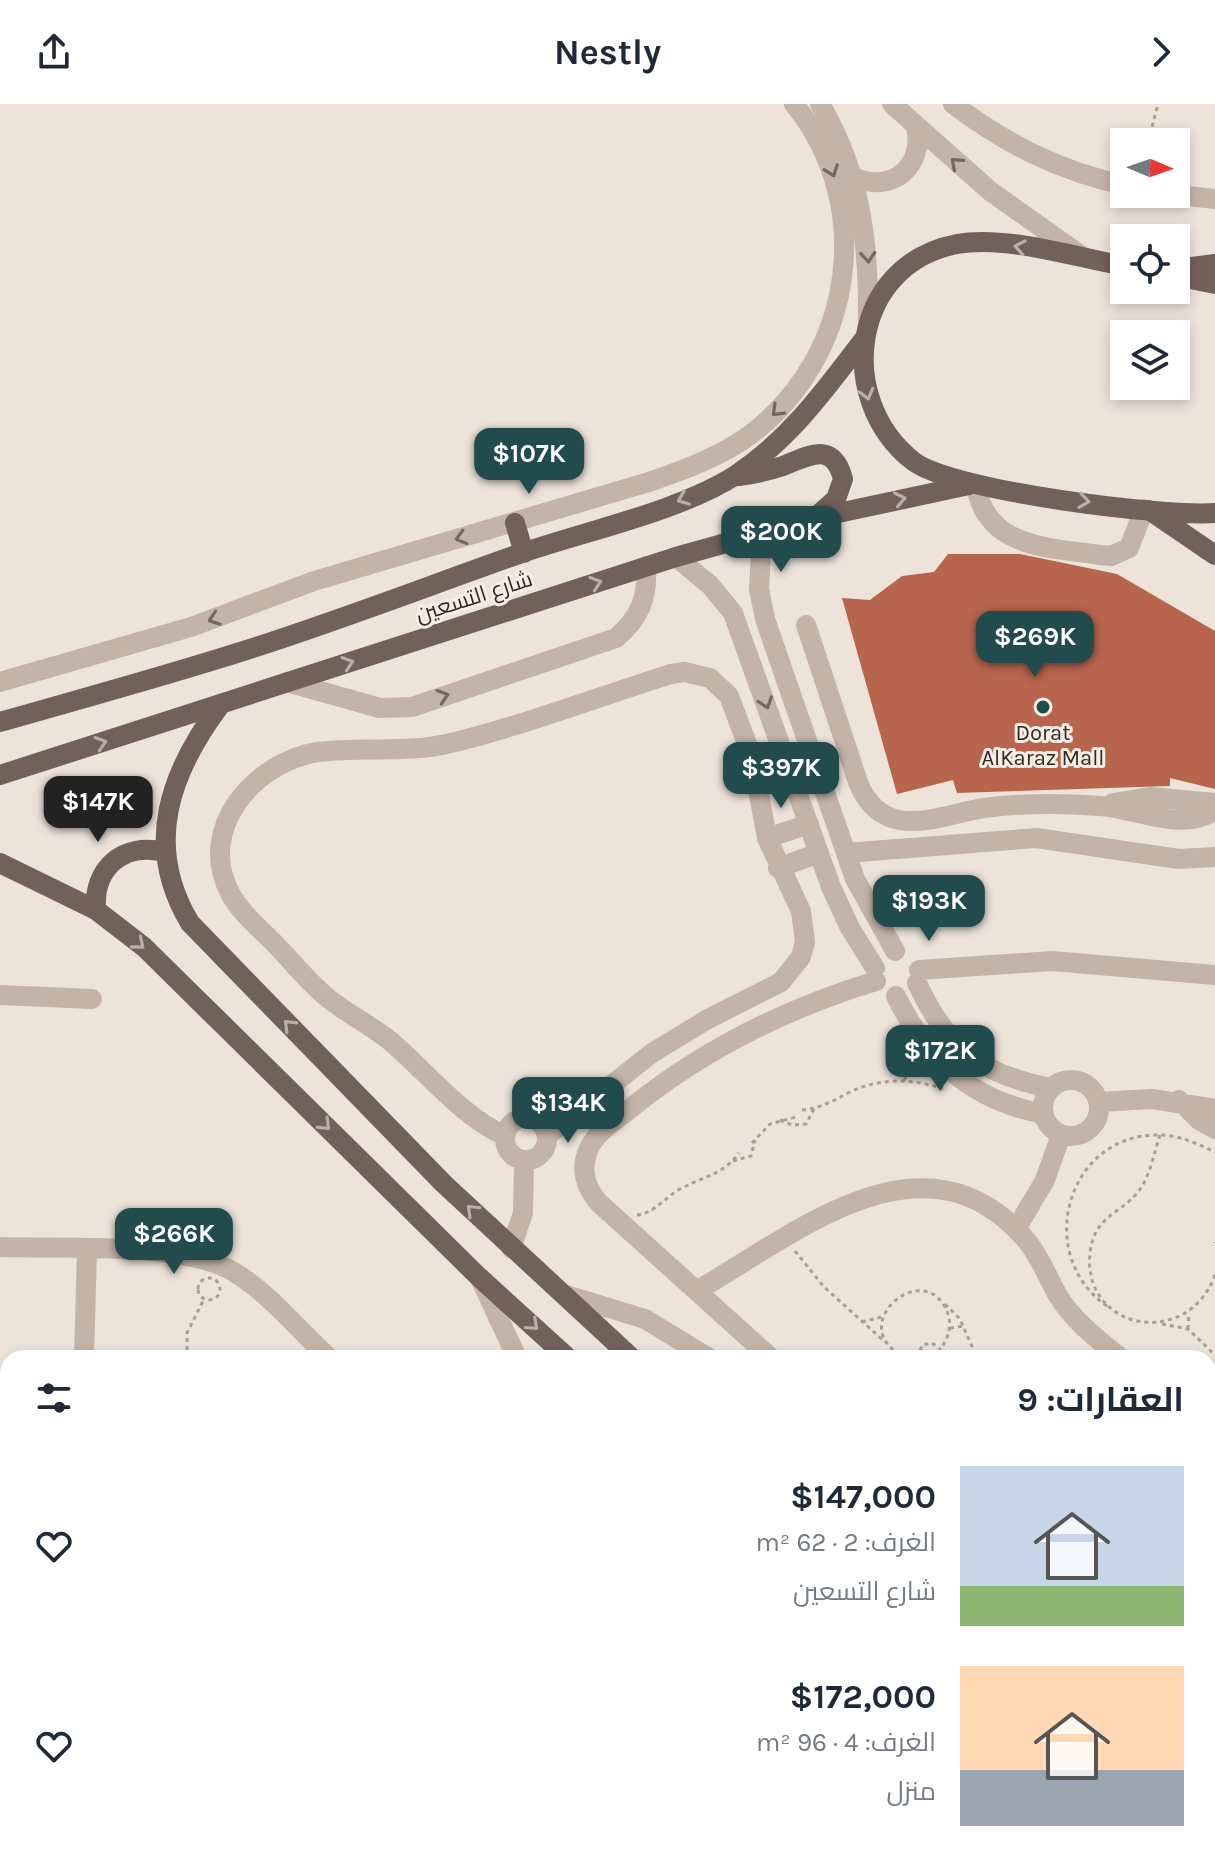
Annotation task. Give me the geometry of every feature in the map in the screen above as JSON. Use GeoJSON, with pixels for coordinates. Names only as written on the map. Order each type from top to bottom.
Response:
{"type":"FeatureCollection","features":[{"type":"Feature","properties":{"kind":"main road","name":"شارع التسعين"},"geometry":{"type":"LineString","coordinates":[[0,722],[261,645],[524,553],[625,522],[733,477],[762,456],[809,411],[866,330],[896,277],[923,257],[955,245],[989,242],[1110,263]]}},
{"type":"Feature","properties":{"kind":"main road"},"geometry":{"type":"LineString","coordinates":[[1190,267],[1215,264]]}},
{"type":"Feature","properties":{"kind":"main road"},"geometry":{"type":"LineString","coordinates":[[1190,279],[1215,284]]}},
{"type":"Feature","properties":{"kind":"main road"},"geometry":{"type":"LineString","coordinates":[[866,330],[862,374],[871,409],[889,439],[915,463],[972,485],[1146,510],[1215,513]]}},
{"type":"Feature","properties":{"kind":"main road"},"geometry":{"type":"LineString","coordinates":[[733,477],[769,471],[814,453],[824,454],[840,468],[842,489],[815,518]]}},
{"type":"Feature","properties":{"kind":"main road","name":"شارع التسعين"},"geometry":{"type":"LineString","coordinates":[[0,775],[676,557],[815,518],[972,485]]}},
{"type":"Feature","properties":{"kind":"main road"},"geometry":{"type":"LineString","coordinates":[[1146,510],[1215,555]]}},
{"type":"Feature","properties":{"kind":"main road"},"geometry":{"type":"LineString","coordinates":[[515,523],[524,553]]}},
{"type":"Feature","properties":{"kind":"main road"},"geometry":{"type":"LineString","coordinates":[[221,704],[197,740],[177,781],[165,828],[164,852],[176,897],[202,938],[511,1248],[623,1350]]}},
{"type":"Feature","properties":{"kind":"main road"},"geometry":{"type":"LineString","coordinates":[[96,910],[97,882],[113,860],[137,849],[164,852]]}},
{"type":"Feature","properties":{"kind":"main road"},"geometry":{"type":"LineString","coordinates":[[0,863],[96,910],[166,968],[480,1278],[559,1350]]}},
{"type":"Feature","properties":{"kind":"street"},"geometry":{"type":"LineString","coordinates":[[0,682],[191,627],[314,581],[649,482],[718,455],[764,424],[800,383],[821,347],[836,309],[846,249],[842,210],[833,173],[815,133],[794,104]]}},
{"type":"Feature","properties":{"kind":"street"},"geometry":{"type":"LineString","coordinates":[[820,104],[854,177],[868,249],[866,330]]}},
{"type":"Feature","properties":{"kind":"street"},"geometry":{"type":"LineString","coordinates":[[892,104],[990,191],[1086,259]]}},
{"type":"Feature","properties":{"kind":"street"},"geometry":{"type":"LineString","coordinates":[[953,104],[996,136],[1048,163],[1110,181]]}},
{"type":"Feature","properties":{"kind":"street"},"geometry":{"type":"LineString","coordinates":[[854,177],[872,184],[899,177],[916,155],[916,127]]}},
{"type":"Feature","properties":{"kind":"street"},"geometry":{"type":"LineString","coordinates":[[1190,196],[1215,199]]}},
{"type":"Feature","properties":{"kind":"street"},"geometry":{"type":"LineString","coordinates":[[972,485],[982,511],[1011,538],[1100,555],[1111,556],[1129,548],[1146,510]]}},
{"type":"Feature","properties":{"kind":"street"},"geometry":{"type":"LineString","coordinates":[[762,533],[759,589],[765,619],[863,897],[895,951],[911,956],[935,1018],[967,1055],[1011,1079],[1051,1088]]}},
{"type":"Feature","properties":{"kind":"street"},"geometry":{"type":"LineString","coordinates":[[676,557],[710,585],[733,613],[840,908],[881,989],[896,996],[922,1043],[945,1068],[981,1094],[1001,1104],[1044,1114]]}},
{"type":"Feature","properties":{"kind":"street"},"geometry":{"type":"LineString","coordinates":[[287,682],[380,708],[412,707],[616,638],[629,627],[645,599],[646,566]]}},
{"type":"Feature","properties":{"kind":"street"},"geometry":{"type":"LineString","coordinates":[[806,625],[859,785],[879,812],[912,821],[1014,805],[1102,806],[1185,820],[1215,810]]}},
{"type":"Feature","properties":{"kind":"street"},"geometry":{"type":"LineString","coordinates":[[505,1136],[483,1124],[388,1040],[318,989],[241,909],[223,875],[220,855],[228,817],[244,793],[266,773],[301,756],[320,752],[405,750],[448,744],[684,672],[710,678],[729,696],[752,757],[767,838],[806,926],[801,957],[793,971],[781,982],[708,1019],[652,1053],[547,1136],[541,1153],[524,1160]]}},
{"type":"Feature","properties":{"kind":"street"},"geometry":{"type":"LineString","coordinates":[[1102,806],[1150,797],[1215,803]]}},
{"type":"Feature","properties":{"kind":"street"},"geometry":{"type":"LineString","coordinates":[[767,838],[809,824]]}},
{"type":"Feature","properties":{"kind":"street"},"geometry":{"type":"LineString","coordinates":[[846,853],[1036,838],[1179,859],[1215,857]]}},
{"type":"Feature","properties":{"kind":"street"},"geometry":{"type":"LineString","coordinates":[[778,868],[819,853]]}},
{"type":"Feature","properties":{"kind":"street"},"geometry":{"type":"LineString","coordinates":[[876,974],[879,959],[895,951]]}},
{"type":"Feature","properties":{"kind":"street"},"geometry":{"type":"LineString","coordinates":[[896,996],[904,994],[918,977],[1052,961],[1215,975]]}},
{"type":"Feature","properties":{"kind":"street"},"geometry":{"type":"LineString","coordinates":[[762,1350],[590,1192],[584,1166],[594,1140],[666,1082],[732,1039],[876,974]]}},
{"type":"Feature","properties":{"kind":"street"},"geometry":{"type":"LineString","coordinates":[[0,995],[92,999]]}},
{"type":"Feature","properties":{"kind":"street"},"geometry":{"type":"LineString","coordinates":[[1066,1081],[1083,1083],[1099,1102],[1093,1127],[1078,1136],[1061,1135],[1053,1130],[1044,1114],[1046,1096],[1051,1088],[1066,1081]]}},
{"type":"Feature","properties":{"kind":"street"},"geometry":{"type":"LineString","coordinates":[[1099,1102],[1179,1100],[1215,1109]]}},
{"type":"Feature","properties":{"kind":"street"},"geometry":{"type":"LineString","coordinates":[[1179,1100],[1199,1120],[1215,1129]]}},
{"type":"Feature","properties":{"kind":"street"},"geometry":{"type":"LineString","coordinates":[[524,1160],[510,1152],[505,1136],[509,1127],[526,1118],[543,1127],[547,1136]]}},
{"type":"Feature","properties":{"kind":"street"},"geometry":{"type":"LineString","coordinates":[[1016,1229],[1045,1180],[1061,1135]]}},
{"type":"Feature","properties":{"kind":"street"},"geometry":{"type":"LineString","coordinates":[[511,1248],[523,1213],[524,1160]]}},
{"type":"Feature","properties":{"kind":"street"},"geometry":{"type":"LineString","coordinates":[[698,1290],[867,1195],[909,1187],[930,1188],[968,1198],[1016,1229],[1037,1255],[1070,1313],[1112,1350]]}},
{"type":"Feature","properties":{"kind":"street"},"geometry":{"type":"LineString","coordinates":[[0,1247],[174,1253],[220,1264],[247,1281],[320,1350]]}},
{"type":"Feature","properties":{"kind":"street"},"geometry":{"type":"LineString","coordinates":[[84,1350],[87,1250]]}},
{"type":"Feature","properties":{"kind":"street"},"geometry":{"type":"LineString","coordinates":[[480,1278],[513,1350]]}},
{"type":"Feature","properties":{"kind":"street"},"geometry":{"type":"LineString","coordinates":[[563,1294],[645,1319],[696,1350]]}},
{"type":"Feature","properties":{"kind":"path"},"geometry":{"type":"LineString","coordinates":[[1152,128],[1158,104]]}},
{"type":"Feature","properties":{"kind":"path"},"geometry":{"type":"LineString","coordinates":[[904,1080],[918,1061],[922,1043]]}},
{"type":"Feature","properties":{"kind":"path"},"geometry":{"type":"LineString","coordinates":[[802,1110],[814,1108],[864,1086],[904,1080],[945,1089]]}},
{"type":"Feature","properties":{"kind":"path"},"geometry":{"type":"LineString","coordinates":[[780,1120],[792,1125],[806,1124],[814,1108]]}},
{"type":"Feature","properties":{"kind":"path"},"geometry":{"type":"LineString","coordinates":[[733,1161],[751,1156],[753,1140],[780,1120],[796,1117]]}},
{"type":"Feature","properties":{"kind":"path"},"geometry":{"type":"LineString","coordinates":[[1113,1310],[1093,1281],[1090,1251],[1094,1236],[1112,1211],[1139,1191],[1160,1135]]}},
{"type":"Feature","properties":{"kind":"path"},"geometry":{"type":"LineString","coordinates":[[1210,1350],[1188,1329],[1142,1323],[1113,1310],[1083,1283],[1067,1252],[1065,1235],[1067,1209],[1075,1185],[1085,1170],[1111,1148],[1126,1140],[1160,1135],[1186,1140],[1215,1152]]}},
{"type":"Feature","properties":{"kind":"path"},"geometry":{"type":"LineString","coordinates":[[650,1214],[681,1189],[720,1172],[739,1153]]}},
{"type":"Feature","properties":{"kind":"path"},"geometry":{"type":"LineString","coordinates":[[787,1238],[824,1287],[895,1350]]}},
{"type":"Feature","properties":{"kind":"path"},"geometry":{"type":"LineString","coordinates":[[1159,1324],[1189,1313],[1206,1296],[1215,1275]]}},
{"type":"Feature","properties":{"kind":"path"},"geometry":{"type":"LineString","coordinates":[[214,1278],[221,1288],[219,1294],[210,1301],[204,1299],[199,1294],[201,1281],[214,1278]]}},
{"type":"Feature","properties":{"kind":"path"},"geometry":{"type":"LineString","coordinates":[[1083,1283],[1093,1281]]}},
{"type":"Feature","properties":{"kind":"path"},"geometry":{"type":"LineString","coordinates":[[888,1345],[882,1331],[883,1316],[888,1306],[904,1293],[924,1292],[955,1312],[974,1350]]}},
{"type":"Feature","properties":{"kind":"path"},"geometry":{"type":"LineString","coordinates":[[187,1350],[187,1333],[204,1299]]}},
{"type":"Feature","properties":{"kind":"path"},"geometry":{"type":"LineString","coordinates":[[919,1350],[927,1343],[940,1349],[950,1328],[941,1302]]}},
{"type":"Feature","properties":{"kind":"path"},"geometry":{"type":"LineString","coordinates":[[1188,1329],[1189,1313]]}},
{"type":"Feature","properties":{"kind":"path"},"geometry":{"type":"LineString","coordinates":[[862,1322],[883,1316]]}},
{"type":"Feature","properties":{"kind":"path"},"geometry":{"type":"LineString","coordinates":[[950,1328],[964,1326]]}},
{"type":"Feature","properties":{"kind":"building","name":"Dorat AlKaraz Mall"},"geometry":{"type":"Polygon","coordinates":[[[948,554],[1020,554],[1117,574],[1215,631],[1215,789],[1170,778],[1170,786],[957,793],[953,780],[897,794],[842,598],[870,600],[902,576],[934,572],[948,554]]]}},
{"type":"Feature","properties":{"kind":"place","name":"Dorat AlKaraz Mall"},"geometry":{"type":"Point","coordinates":[1043,707]}}]}
